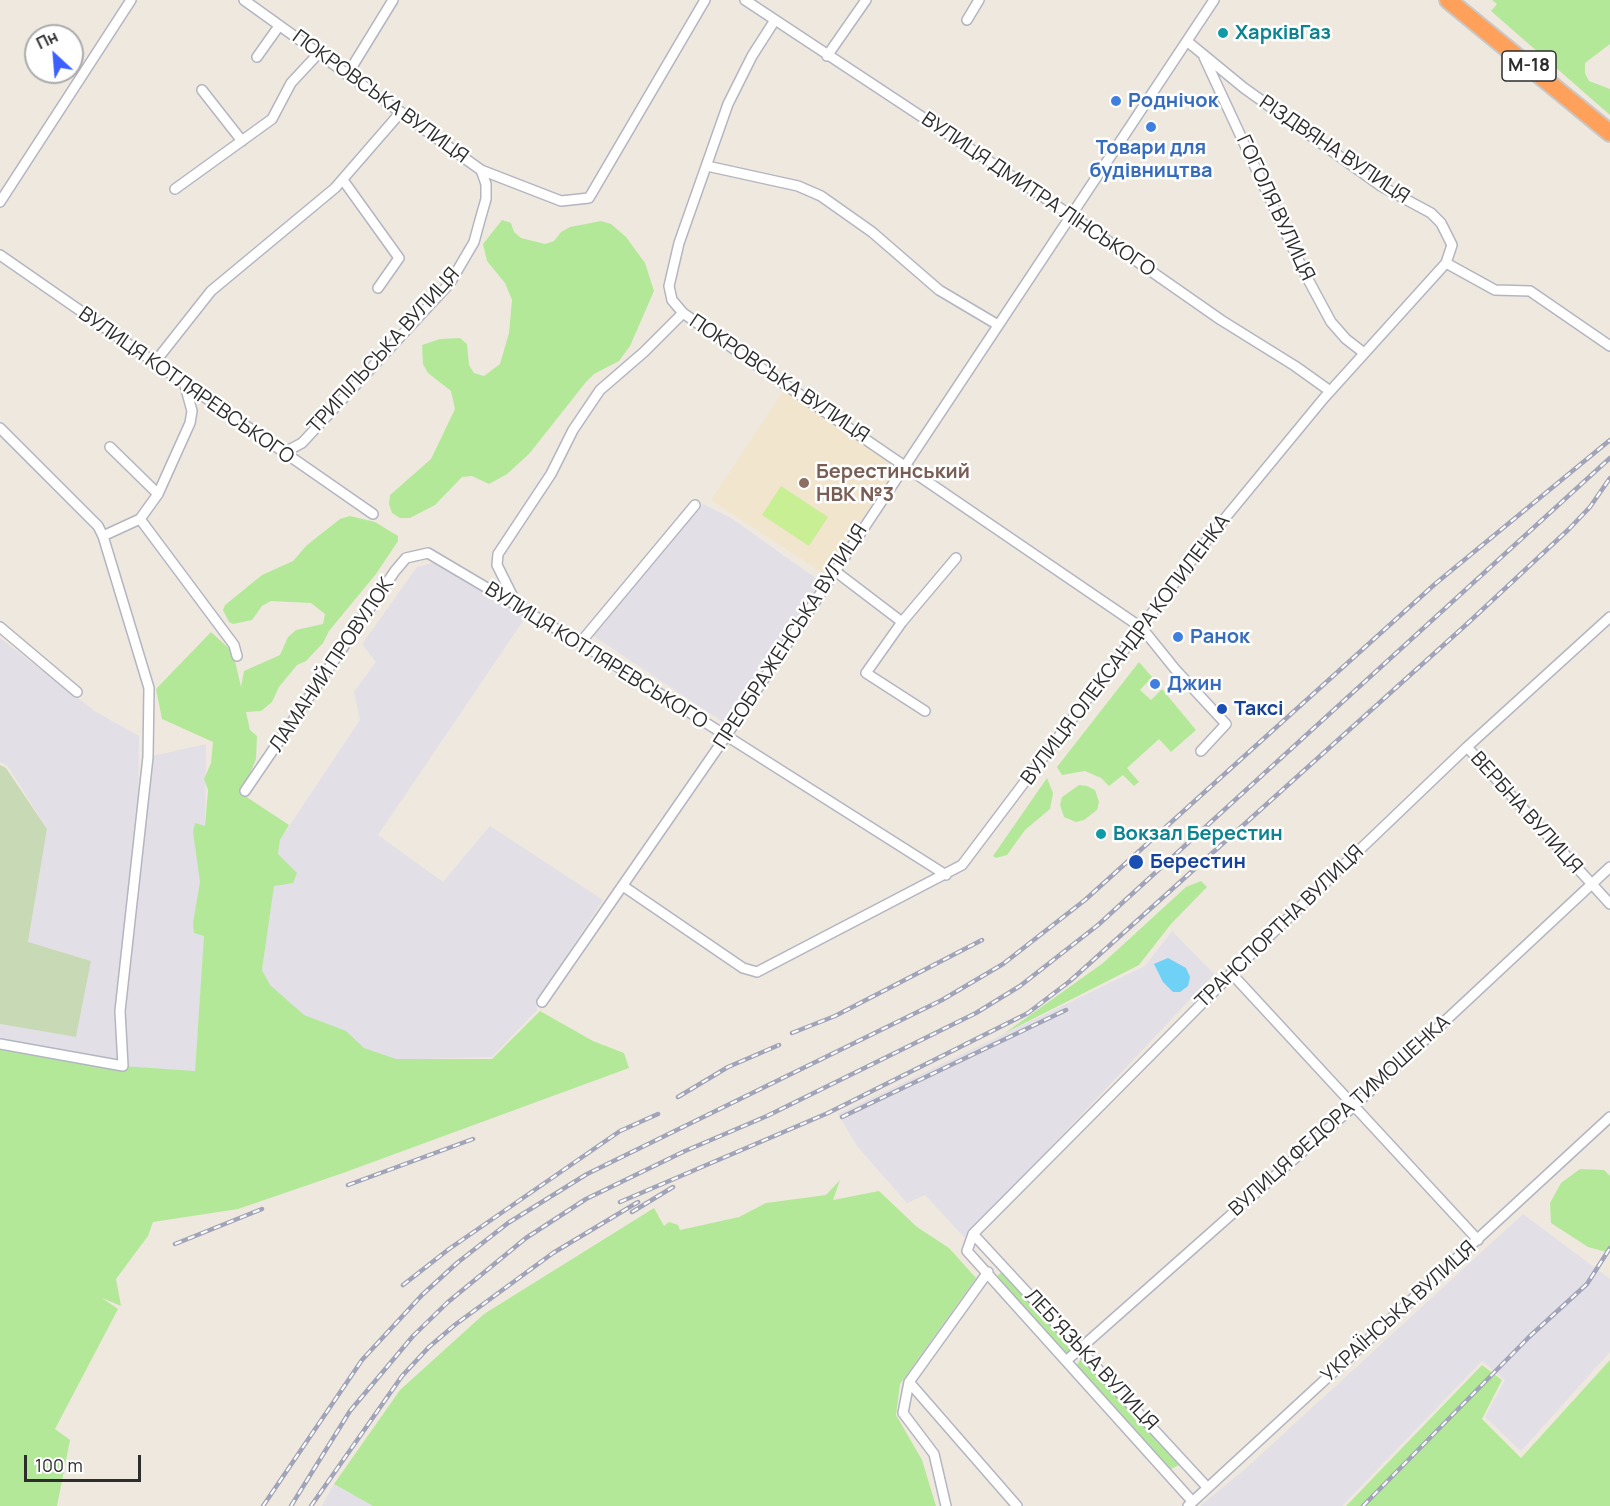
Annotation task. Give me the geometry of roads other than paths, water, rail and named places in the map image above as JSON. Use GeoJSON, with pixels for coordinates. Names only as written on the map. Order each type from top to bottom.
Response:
{"type":"FeatureCollection","features":[{"type":"Feature","properties":{"kind":"highway","name":"М-18"},"geometry":{"type":"LineString","coordinates":[[1448,0],[1610,133]]}},
{"type":"Feature","properties":{"kind":"street"},"geometry":{"type":"LineString","coordinates":[[0,202],[131,0]]}},
{"type":"Feature","properties":{"kind":"street","name":"ПОКРОВСЬКА ВУЛИЦЯ"},"geometry":{"type":"LineString","coordinates":[[244,0],[482,170],[561,201],[589,198],[705,0]]}},
{"type":"Feature","properties":{"kind":"street"},"geometry":{"type":"LineString","coordinates":[[347,75],[393,0]]}},
{"type":"Feature","properties":{"kind":"street","name":"ВУЛИЦЯ ДМИТРА ЛІНСЬКОГО"},"geometry":{"type":"LineString","coordinates":[[745,0],[1072,216],[1221,320],[1330,391]]}},
{"type":"Feature","properties":{"kind":"street"},"geometry":{"type":"LineString","coordinates":[[827,56],[866,0]]}},
{"type":"Feature","properties":{"kind":"street"},"geometry":{"type":"LineString","coordinates":[[967,20],[979,0]]}},
{"type":"Feature","properties":{"kind":"street","name":"ПРЕОБРАЖЕНСЬКА ВУЛИЦЯ"},"geometry":{"type":"LineString","coordinates":[[542,1002],[726,736],[1214,0]]}},
{"type":"Feature","properties":{"kind":"street"},"geometry":{"type":"LineString","coordinates":[[517,604],[497,566],[498,554],[551,474],[573,430],[600,390],[644,352],[683,313],[672,300],[669,286],[679,243],[728,104],[752,56],[775,20]]}},
{"type":"Feature","properties":{"kind":"street"},"geometry":{"type":"LineString","coordinates":[[257,57],[279,26]]}},
{"type":"Feature","properties":{"kind":"street","name":"РІЗДВЯНА ВУЛИЦЯ"},"geometry":{"type":"LineString","coordinates":[[1188,42],[1244,88],[1381,186],[1431,213],[1441,223],[1452,245],[1446,263]]}},
{"type":"Feature","properties":{"kind":"street","name":"ГОГОЛЯ ВУЛИЦЯ"},"geometry":{"type":"LineString","coordinates":[[1202,52],[1303,270],[1331,322],[1346,339],[1364,353]]}},
{"type":"Feature","properties":{"kind":"street"},"geometry":{"type":"LineString","coordinates":[[175,189],[272,119],[291,83],[318,54]]}},
{"type":"Feature","properties":{"kind":"street"},"geometry":{"type":"LineString","coordinates":[[202,90],[242,141]]}},
{"type":"Feature","properties":{"kind":"street"},"geometry":{"type":"LineString","coordinates":[[156,362],[211,291],[343,180],[401,112]]}},
{"type":"Feature","properties":{"kind":"street"},"geometry":{"type":"LineString","coordinates":[[707,166],[798,186],[821,196],[872,232],[939,290],[998,325]]}},
{"type":"Feature","properties":{"kind":"street","name":"ТРИПІЛЬСЬКА ВУЛИЦЯ"},"geometry":{"type":"LineString","coordinates":[[283,453],[302,443],[450,283],[474,242],[486,199],[486,184],[482,170]]}},
{"type":"Feature","properties":{"kind":"street"},"geometry":{"type":"LineString","coordinates":[[343,180],[399,258],[378,288]]}},
{"type":"Feature","properties":{"kind":"street","name":"ВУЛИЦЯ КОТЛЯРЕВСЬКОГО"},"geometry":{"type":"LineString","coordinates":[[0,255],[373,514]]}},
{"type":"Feature","properties":{"kind":"street"},"geometry":{"type":"LineString","coordinates":[[1446,263],[1495,290],[1530,291],[1610,346]]}},
{"type":"Feature","properties":{"kind":"street","name":"ВУЛИЦЯ ОЛЕКСАНДРА КОПИЛЕНКА"},"geometry":{"type":"LineString","coordinates":[[623,886],[743,968],[757,972],[962,866],[1207,540],[1330,391],[1446,263]]}},
{"type":"Feature","properties":{"kind":"street","name":"ПОКРОВСЬКА ВУЛИЦЯ"},"geometry":{"type":"LineString","coordinates":[[683,313],[1142,628],[1175,669],[1226,724],[1201,752]]}},
{"type":"Feature","properties":{"kind":"street"},"geometry":{"type":"LineString","coordinates":[[103,536],[140,519],[158,494],[190,423],[192,411],[184,382]]}},
{"type":"Feature","properties":{"kind":"street"},"geometry":{"type":"LineString","coordinates":[[0,428],[98,526],[150,688],[148,757],[138,830],[120,1011],[123,1065],[0,1044]]}},
{"type":"Feature","properties":{"kind":"street"},"geometry":{"type":"LineString","coordinates":[[110,447],[158,494]]}},
{"type":"Feature","properties":{"kind":"street"},"geometry":{"type":"LineString","coordinates":[[580,643],[695,505]]}},
{"type":"Feature","properties":{"kind":"street"},"geometry":{"type":"LineString","coordinates":[[140,519],[234,645],[237,656]]}},
{"type":"Feature","properties":{"kind":"street","name":"ВУЛИЦЯ КОТЛЯРЕВСЬКОГО"},"geometry":{"type":"LineString","coordinates":[[428,553],[580,643],[946,875]]}},
{"type":"Feature","properties":{"kind":"street","name":"ЛАМАНИЙ ПРОВУЛОК"},"geometry":{"type":"LineString","coordinates":[[245,791],[395,572],[406,558],[428,553]]}},
{"type":"Feature","properties":{"kind":"street"},"geometry":{"type":"LineString","coordinates":[[925,711],[866,673],[902,622],[956,558]]}},
{"type":"Feature","properties":{"kind":"street"},"geometry":{"type":"LineString","coordinates":[[835,571],[902,622]]}},
{"type":"Feature","properties":{"kind":"street","name":"ТРАНСПОРТНА ВУЛИЦЯ"},"geometry":{"type":"LineString","coordinates":[[967,1251],[973,1234],[1231,973],[1467,747],[1610,617]]}},
{"type":"Feature","properties":{"kind":"street"},"geometry":{"type":"LineString","coordinates":[[0,627],[77,692]]}},
{"type":"Feature","properties":{"kind":"street","name":"ВЕРБНА ВУЛИЦЯ"},"geometry":{"type":"LineString","coordinates":[[1467,747],[1610,904]]}},
{"type":"Feature","properties":{"kind":"street","name":"ВУЛИЦЯ ФЕДОРА ТИМОШЕНКА"},"geometry":{"type":"LineString","coordinates":[[1066,1361],[1355,1105],[1610,867]]}},
{"type":"Feature","properties":{"kind":"street"},"geometry":{"type":"LineString","coordinates":[[1231,973],[1478,1240]]}},
{"type":"Feature","properties":{"kind":"street","name":"УКРАЇНСЬКА ВУЛИЦЯ"},"geometry":{"type":"LineString","coordinates":[[1190,1504],[1610,1117]]}},
{"type":"Feature","properties":{"kind":"street","name":"ЛЕБ'ЯЗЬКА ВУЛИЦЯ"},"geometry":{"type":"LineString","coordinates":[[973,1234],[1081,1348],[1207,1487]]}},
{"type":"Feature","properties":{"kind":"street","name":"ЛЕБ'ЯЗЬКА ВУЛИЦЯ"},"geometry":{"type":"LineString","coordinates":[[967,1251],[988,1272],[1190,1504]]}},
{"type":"Feature","properties":{"kind":"street"},"geometry":{"type":"LineString","coordinates":[[946,1506],[934,1454],[903,1413],[909,1382],[988,1272]]}},
{"type":"Feature","properties":{"kind":"street"},"geometry":{"type":"LineString","coordinates":[[909,1382],[1017,1506]]}},
{"type":"Feature","properties":{"kind":"water"},"geometry":{"type":"Polygon","coordinates":[[[1168,958],[1186,968],[1190,977],[1188,986],[1180,992],[1173,992],[1163,982],[1154,964],[1168,958]]]}},
{"type":"Feature","properties":{"kind":"railway"},"geometry":{"type":"LineString","coordinates":[[263,1506],[362,1360],[422,1295],[457,1263],[508,1223],[587,1174],[942,1000],[1003,964],[1085,900],[1435,584],[1610,440]]}},
{"type":"Feature","properties":{"kind":"railway"},"geometry":{"type":"LineString","coordinates":[[291,1506],[350,1411],[413,1336],[448,1302],[526,1238],[586,1199],[685,1151],[767,1116],[976,1013],[1020,986],[1098,925],[1610,458]]}},
{"type":"Feature","properties":{"kind":"railway"},"geometry":{"type":"LineString","coordinates":[[620,1202],[828,1113],[1028,1013],[1070,981],[1468,623],[1569,529],[1590,507],[1610,478]]}},
{"type":"Feature","properties":{"kind":"railway"},"geometry":{"type":"LineString","coordinates":[[792,1033],[835,1016],[982,940]]}},
{"type":"Feature","properties":{"kind":"railway"},"geometry":{"type":"LineString","coordinates":[[842,1117],[1066,1010]]}},
{"type":"Feature","properties":{"kind":"railway"},"geometry":{"type":"LineString","coordinates":[[678,1097],[728,1067],[779,1045]]}},
{"type":"Feature","properties":{"kind":"railway"},"geometry":{"type":"LineString","coordinates":[[403,1285],[449,1249],[620,1131],[658,1114]]}},
{"type":"Feature","properties":{"kind":"railway"},"geometry":{"type":"LineString","coordinates":[[348,1185],[473,1139]]}},
{"type":"Feature","properties":{"kind":"railway"},"geometry":{"type":"LineString","coordinates":[[632,1212],[673,1187]]}},
{"type":"Feature","properties":{"kind":"railway"},"geometry":{"type":"LineString","coordinates":[[311,1506],[402,1376],[429,1347],[456,1324],[553,1253],[638,1202]]}},
{"type":"Feature","properties":{"kind":"railway"},"geometry":{"type":"LineString","coordinates":[[175,1244],[262,1209]]}},
{"type":"Feature","properties":{"kind":"railway"},"geometry":{"type":"LineString","coordinates":[[1363,1506],[1529,1337],[1587,1284],[1610,1248]]}},
{"type":"Feature","properties":{"kind":"place","name":"ХарківГаз"},"geometry":{"type":"Point","coordinates":[1223,33]}},
{"type":"Feature","properties":{"kind":"place","name":"Роднічок"},"geometry":{"type":"Point","coordinates":[1116,101]}},
{"type":"Feature","properties":{"kind":"place","name":"Товари для будівництва"},"geometry":{"type":"Point","coordinates":[1151,127]}},
{"type":"Feature","properties":{"kind":"place","name":"Берестинський НВК №3"},"geometry":{"type":"Point","coordinates":[804,483]}},
{"type":"Feature","properties":{"kind":"place","name":"Ранок"},"geometry":{"type":"Point","coordinates":[1178,637]}},
{"type":"Feature","properties":{"kind":"place","name":"Джин"},"geometry":{"type":"Point","coordinates":[1155,684]}},
{"type":"Feature","properties":{"kind":"place","name":"Таксі"},"geometry":{"type":"Point","coordinates":[1222,709]}},
{"type":"Feature","properties":{"kind":"place","name":"Вокзал Берестин"},"geometry":{"type":"Point","coordinates":[1101,834]}},
{"type":"Feature","properties":{"kind":"place","name":"Берестин"},"geometry":{"type":"Point","coordinates":[1136,862]}}]}
